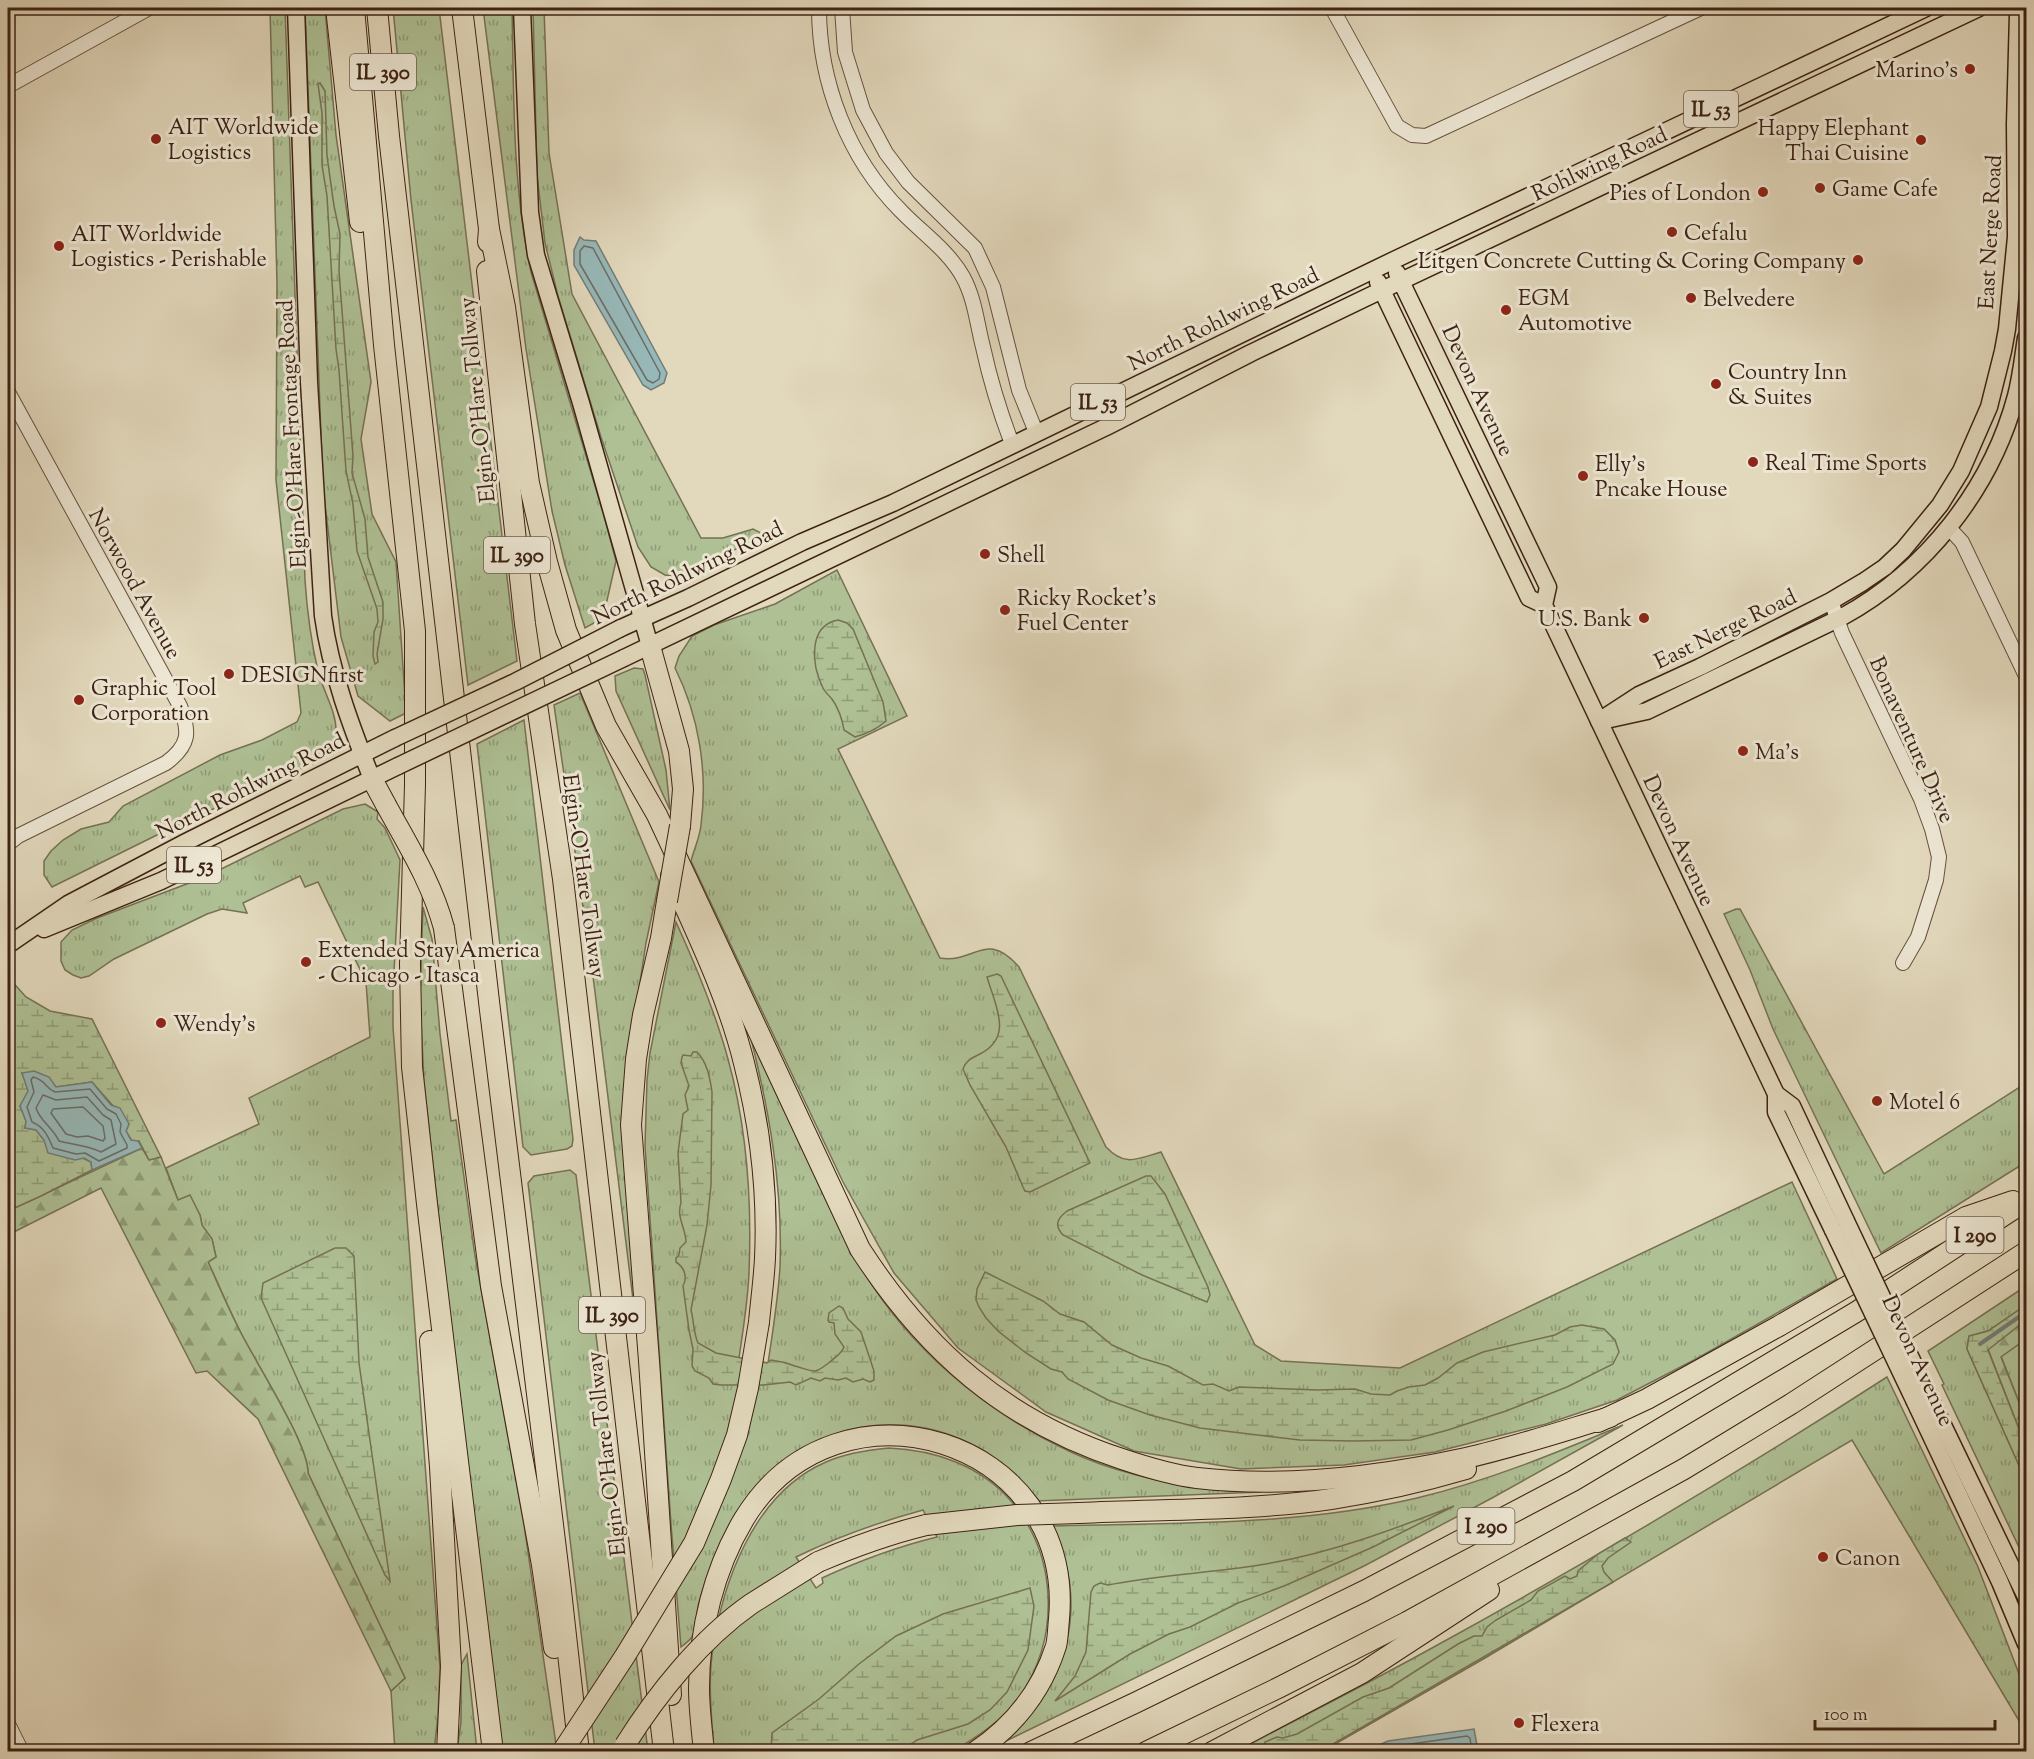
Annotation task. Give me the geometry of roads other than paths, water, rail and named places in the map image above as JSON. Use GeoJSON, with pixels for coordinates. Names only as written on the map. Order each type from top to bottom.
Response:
{"type":"FeatureCollection","features":[{"type":"Feature","properties":{"kind":"highway"},"geometry":{"type":"LineString","coordinates":[[336,8],[368,283],[384,345]]}},
{"type":"Feature","properties":{"kind":"highway"},"geometry":{"type":"LineString","coordinates":[[354,8],[384,345],[415,631],[415,783],[410,1007],[412,1067],[493,1752]]}},
{"type":"Feature","properties":{"kind":"highway","name":"IL 390"},"geometry":{"type":"LineString","coordinates":[[378,8],[389,136],[490,1010],[560,1582],[577,1752]]}},
{"type":"Feature","properties":{"kind":"highway","name":"Elgin-O'Hare Tollway"},"geometry":{"type":"LineString","coordinates":[[462,8],[489,229],[487,276],[525,624],[563,879],[664,1752]]}},
{"type":"Feature","properties":{"kind":"highway"},"geometry":{"type":"LineString","coordinates":[[489,229],[504,306],[530,483],[545,553],[567,630],[591,693],[704,951],[729,1015],[744,1061],[760,1146],[764,1194],[765,1257],[759,1322],[748,1388],[737,1435],[694,1543],[625,1656],[562,1752]]}},
{"type":"Feature","properties":{"kind":"highway"},"geometry":{"type":"LineString","coordinates":[[650,646],[679,751],[682,789],[680,826],[661,938],[643,1015],[636,1059],[631,1125],[674,1752]]}},
{"type":"Feature","properties":{"kind":"highway"},"geometry":{"type":"LineString","coordinates":[[615,744],[657,815],[860,1249],[883,1285],[911,1320],[957,1368],[992,1394],[1040,1425],[1093,1450],[1147,1467],[1194,1478],[1246,1482],[1289,1482],[1397,1471],[1467,1458],[1610,1417]]}},
{"type":"Feature","properties":{"kind":"highway"},"geometry":{"type":"LineString","coordinates":[[372,779],[427,879],[438,905],[444,928],[480,1217],[491,1286],[542,1565],[564,1715],[577,1752]]}},
{"type":"Feature","properties":{"kind":"highway"},"geometry":{"type":"LineString","coordinates":[[622,1752],[646,1711],[681,1669],[723,1627],[750,1605],[818,1562],[874,1540],[926,1526],[1017,1515],[1257,1506],[1330,1499],[1408,1485],[1503,1459],[1610,1417],[1779,1326],[1966,1217],[2026,1196]]}},
{"type":"Feature","properties":{"kind":"highway","name":"I 290"},"geometry":{"type":"LineString","coordinates":[[1031,1752],[1364,1591],[1573,1481],[1856,1312],[2026,1201]]}},
{"type":"Feature","properties":{"kind":"highway"},"geometry":{"type":"LineString","coordinates":[[427,1204],[424,1265],[440,1467],[451,1666],[447,1752]]}},
{"type":"Feature","properties":{"kind":"highway","name":"I 290"},"geometry":{"type":"LineString","coordinates":[[1146,1752],[1407,1622],[1684,1469],[1791,1404],[2026,1252]]}},
{"type":"Feature","properties":{"kind":"highway"},"geometry":{"type":"LineString","coordinates":[[704,1752],[699,1689],[704,1625],[715,1586],[744,1519],[766,1491],[793,1466],[821,1450],[844,1442],[884,1434],[933,1440],[979,1458],[1008,1482],[1033,1509],[1051,1544],[1061,1597],[1057,1644],[1040,1684],[1020,1713],[1000,1733],[975,1752]]}},
{"type":"Feature","properties":{"kind":"highway"},"geometry":{"type":"LineString","coordinates":[[1212,1752],[1362,1673],[1633,1497]]}},
{"type":"Feature","properties":{"kind":"main road","name":"Elgin-O'Hare Frontage Road"},"geometry":{"type":"LineString","coordinates":[[296,8],[309,382],[323,616],[328,650],[339,690],[372,779]]}},
{"type":"Feature","properties":{"kind":"main road"},"geometry":{"type":"LineString","coordinates":[[522,8],[530,212],[536,255],[650,646]]}},
{"type":"Feature","properties":{"kind":"main road","name":"Rohlwing Road"},"geometry":{"type":"LineString","coordinates":[[1392,261],[1926,8]]}},
{"type":"Feature","properties":{"kind":"main road","name":"Rohlwing Road"},"geometry":{"type":"LineString","coordinates":[[1401,281],[1978,8]]}},
{"type":"Feature","properties":{"kind":"main road","name":"East Nerge Road"},"geometry":{"type":"LineString","coordinates":[[1599,721],[1639,695],[1700,667],[1857,587],[1885,567],[1903,550],[1940,505],[1962,471],[1991,399],[2005,342],[2016,237],[2018,14],[2025,8]]}},
{"type":"Feature","properties":{"kind":"main road","name":"North Rohlwing Road"},"geometry":{"type":"LineString","coordinates":[[1036,432],[1392,261]]}},
{"type":"Feature","properties":{"kind":"main road","name":"Devon Avenue"},"geometry":{"type":"LineString","coordinates":[[1392,261],[1548,586],[1544,605],[1776,1094],[1792,1106],[1839,1226],[1921,1398],[2026,1644]]}},
{"type":"Feature","properties":{"kind":"main road","name":"Devon Avenue"},"geometry":{"type":"LineString","coordinates":[[1372,271],[1529,598],[1544,605]]}},
{"type":"Feature","properties":{"kind":"main road","name":"North Rohlwing Road"},"geometry":{"type":"LineString","coordinates":[[9,940],[161,881],[1050,454],[1401,281]]}},
{"type":"Feature","properties":{"kind":"main road","name":"East Nerge Road"},"geometry":{"type":"LineString","coordinates":[[1599,721],[1647,711],[1838,619],[1861,607],[1889,587],[1949,528],[1968,501],[1999,444],[2015,398],[2026,342]]}},
{"type":"Feature","properties":{"kind":"main road"},"geometry":{"type":"LineString","coordinates":[[1018,448],[1036,432]]}},
{"type":"Feature","properties":{"kind":"main road","name":"North Rohlwing Road"},"geometry":{"type":"LineString","coordinates":[[9,940],[68,904],[362,754],[801,542],[1018,448]]}},
{"type":"Feature","properties":{"kind":"main road"},"geometry":{"type":"LineString","coordinates":[[1018,448],[1027,454],[1050,454]]}},
{"type":"Feature","properties":{"kind":"main road"},"geometry":{"type":"LineString","coordinates":[[917,518],[952,492],[1019,459],[1018,448]]}},
{"type":"Feature","properties":{"kind":"main road","name":"Devon Avenue"},"geometry":{"type":"LineString","coordinates":[[1921,1398],[2026,1597]]}},
{"type":"Feature","properties":{"kind":"street"},"geometry":{"type":"LineString","coordinates":[[8,86],[150,8]]}},
{"type":"Feature","properties":{"kind":"street"},"geometry":{"type":"LineString","coordinates":[[819,8],[821,41],[828,82],[840,117],[872,176],[900,210],[953,260],[964,279],[974,304],[992,383],[1018,448]]}},
{"type":"Feature","properties":{"kind":"street"},"geometry":{"type":"LineString","coordinates":[[842,8],[845,51],[862,110],[886,153],[908,182],[975,248],[993,287],[1019,390],[1036,432]]}},
{"type":"Feature","properties":{"kind":"street"},"geometry":{"type":"LineString","coordinates":[[1332,8],[1397,126],[1412,135],[1425,136],[1701,8]]}},
{"type":"Feature","properties":{"kind":"street"},"geometry":{"type":"LineString","coordinates":[[2005,342],[2026,342]]}},
{"type":"Feature","properties":{"kind":"street","name":"Norwood Avenue"},"geometry":{"type":"LineString","coordinates":[[8,392],[180,706],[187,731],[186,742],[179,753],[166,763],[18,836],[8,844]]}},
{"type":"Feature","properties":{"kind":"street"},"geometry":{"type":"LineString","coordinates":[[1949,528],[1962,542],[2026,676]]}},
{"type":"Feature","properties":{"kind":"street","name":"Bonaventure Drive"},"geometry":{"type":"LineString","coordinates":[[1831,601],[1842,633],[1921,799],[1939,857],[1936,880],[1918,937],[1903,963]]}},
{"type":"Feature","properties":{"kind":"street"},"geometry":{"type":"LineString","coordinates":[[8,1724],[22,1752]]}},
{"type":"Feature","properties":{"kind":"water"},"geometry":{"type":"Polygon","coordinates":[[[580,237],[584,240],[596,241],[667,373],[664,383],[651,390],[643,385],[574,265],[574,250],[580,237]]]}},
{"type":"Feature","properties":{"kind":"water"},"geometry":{"type":"Polygon","coordinates":[[[34,1071],[49,1077],[56,1087],[92,1082],[111,1105],[120,1108],[129,1124],[126,1131],[131,1140],[138,1141],[142,1148],[92,1170],[91,1162],[84,1158],[75,1160],[48,1153],[44,1140],[36,1130],[25,1128],[26,1121],[20,1106],[28,1091],[22,1073],[34,1071]]]}},
{"type":"Feature","properties":{"kind":"water"},"geometry":{"type":"Polygon","coordinates":[[[1474,1729],[1478,1751],[1366,1751],[1388,1741],[1474,1729]]]}},
{"type":"Feature","properties":{"kind":"waterway"},"geometry":{"type":"LineString","coordinates":[[1980,1344],[2026,1312]]}},
{"type":"Feature","properties":{"kind":"place","name":"Marino's"},"geometry":{"type":"Point","coordinates":[1970,69]}},
{"type":"Feature","properties":{"kind":"place","name":"AIT Worldwide Logistics"},"geometry":{"type":"Point","coordinates":[156,139]}},
{"type":"Feature","properties":{"kind":"place","name":"Happy Elephant Thai Cuisine"},"geometry":{"type":"Point","coordinates":[1921,140]}},
{"type":"Feature","properties":{"kind":"place","name":"Game Cafe"},"geometry":{"type":"Point","coordinates":[1820,188]}},
{"type":"Feature","properties":{"kind":"place","name":"Pies of London"},"geometry":{"type":"Point","coordinates":[1763,192]}},
{"type":"Feature","properties":{"kind":"place","name":"Cefalu"},"geometry":{"type":"Point","coordinates":[1672,232]}},
{"type":"Feature","properties":{"kind":"place","name":"AIT Worldwide Logistics - Perishable"},"geometry":{"type":"Point","coordinates":[59,246]}},
{"type":"Feature","properties":{"kind":"place","name":"Litgen Concrete Cutting & Coring Company"},"geometry":{"type":"Point","coordinates":[1858,260]}},
{"type":"Feature","properties":{"kind":"place","name":"Belvedere"},"geometry":{"type":"Point","coordinates":[1691,298]}},
{"type":"Feature","properties":{"kind":"place","name":"EGM Automotive"},"geometry":{"type":"Point","coordinates":[1506,310]}},
{"type":"Feature","properties":{"kind":"place","name":"Country Inn & Suites"},"geometry":{"type":"Point","coordinates":[1716,384]}},
{"type":"Feature","properties":{"kind":"place","name":"Real Time Sports"},"geometry":{"type":"Point","coordinates":[1753,462]}},
{"type":"Feature","properties":{"kind":"place","name":"Elly's Pncake House"},"geometry":{"type":"Point","coordinates":[1583,476]}},
{"type":"Feature","properties":{"kind":"place","name":"Shell"},"geometry":{"type":"Point","coordinates":[985,554]}},
{"type":"Feature","properties":{"kind":"place","name":"Ricky Rocket's Fuel Center"},"geometry":{"type":"Point","coordinates":[1005,610]}},
{"type":"Feature","properties":{"kind":"place","name":"U.S. Bank"},"geometry":{"type":"Point","coordinates":[1644,618]}},
{"type":"Feature","properties":{"kind":"place","name":"DESIGNfirst"},"geometry":{"type":"Point","coordinates":[229,674]}},
{"type":"Feature","properties":{"kind":"place","name":"Graphic Tool Corporation"},"geometry":{"type":"Point","coordinates":[79,700]}},
{"type":"Feature","properties":{"kind":"place","name":"Ma's"},"geometry":{"type":"Point","coordinates":[1743,751]}},
{"type":"Feature","properties":{"kind":"place","name":"Extended Stay America - Chicago - Itasca"},"geometry":{"type":"Point","coordinates":[306,962]}},
{"type":"Feature","properties":{"kind":"place","name":"Wendy's"},"geometry":{"type":"Point","coordinates":[161,1023]}},
{"type":"Feature","properties":{"kind":"place","name":"Motel 6"},"geometry":{"type":"Point","coordinates":[1877,1101]}},
{"type":"Feature","properties":{"kind":"place","name":"Canon"},"geometry":{"type":"Point","coordinates":[1823,1557]}},
{"type":"Feature","properties":{"kind":"place","name":"Flexera"},"geometry":{"type":"Point","coordinates":[1519,1723]}}]}
